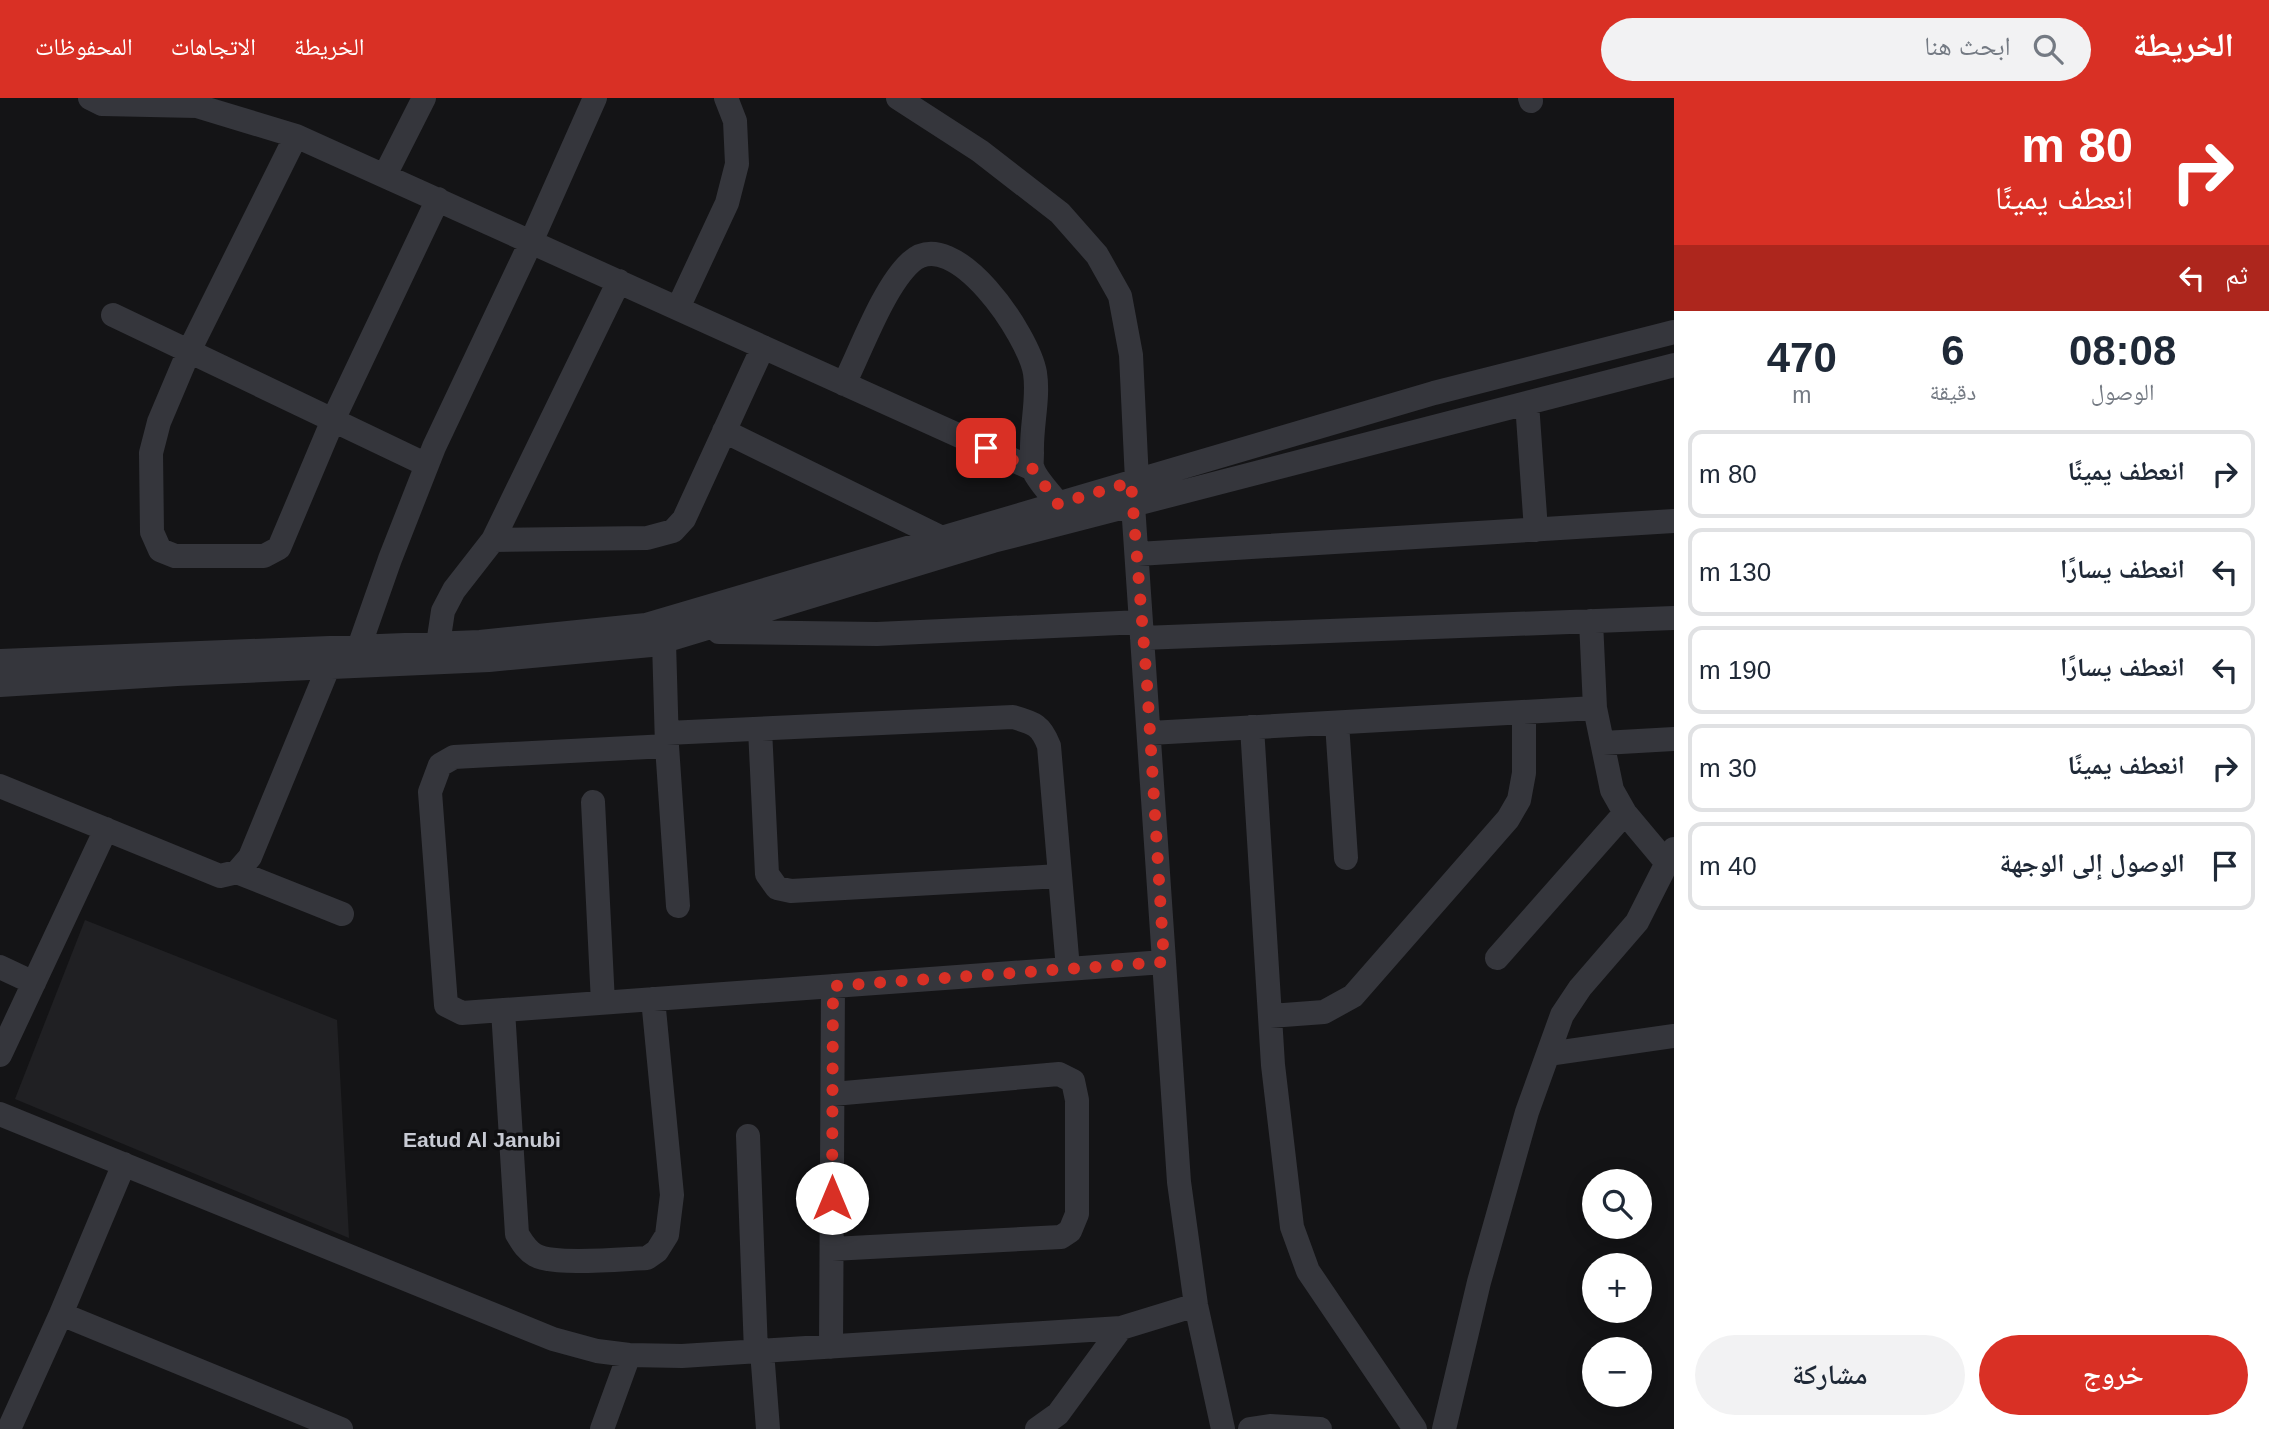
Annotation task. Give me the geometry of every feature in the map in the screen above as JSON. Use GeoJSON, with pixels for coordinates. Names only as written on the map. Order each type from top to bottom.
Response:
{"type":"FeatureCollection","features":[{"type":"Feature","properties":{"kind":"street"},"geometry":{"type":"LineString","coordinates":[[90,98],[102,104],[197,106],[296,136],[1033,469],[1058,504]]}},
{"type":"Feature","properties":{"kind":"street"},"geometry":{"type":"LineString","coordinates":[[385,175],[424,98]]}},
{"type":"Feature","properties":{"kind":"street"},"geometry":{"type":"LineString","coordinates":[[359,647],[427,465],[595,98]]}},
{"type":"Feature","properties":{"kind":"street"},"geometry":{"type":"LineString","coordinates":[[678,308],[727,203],[737,164],[735,121],[726,98]]}},
{"type":"Feature","properties":{"kind":"street"},"geometry":{"type":"LineString","coordinates":[[898,98],[980,151],[1060,213],[1097,255],[1119,296],[1131,355],[1134,489],[1142,630],[1179,1182],[1196,1305],[1223,1429]]}},
{"type":"Feature","properties":{"kind":"street"},"geometry":{"type":"LineString","coordinates":[[296,136],[189,351],[159,422],[151,453],[152,532],[160,550],[174,556],[264,556],[279,548],[333,420],[438,199]]}},
{"type":"Feature","properties":{"kind":"street"},"geometry":{"type":"LineString","coordinates":[[844,384],[892,284],[905,268],[912,260],[929,253],[951,259],[983,283],[1006,311],[1035,371],[1033,469]]}},
{"type":"Feature","properties":{"kind":"street"},"geometry":{"type":"LineString","coordinates":[[438,644],[443,611],[454,590],[493,540],[619,281]]}},
{"type":"Feature","properties":{"kind":"street"},"geometry":{"type":"LineString","coordinates":[[113,315],[427,465]]}},
{"type":"Feature","properties":{"kind":"street"},"geometry":{"type":"LineString","coordinates":[[0,685],[489,660],[651,645],[993,541],[1134,489],[1434,393],[1674,332]]}},
{"type":"Feature","properties":{"kind":"street"},"geometry":{"type":"LineString","coordinates":[[493,540],[647,538],[673,531],[684,519],[762,347]]}},
{"type":"Feature","properties":{"kind":"street"},"geometry":{"type":"LineString","coordinates":[[0,661],[480,642],[646,625],[1058,504],[1527,403],[1674,365]]}},
{"type":"Feature","properties":{"kind":"street"},"geometry":{"type":"LineString","coordinates":[[1527,403],[1536,530]]}},
{"type":"Feature","properties":{"kind":"street"},"geometry":{"type":"LineString","coordinates":[[724,431],[942,538]]}},
{"type":"Feature","properties":{"kind":"street"},"geometry":{"type":"LineString","coordinates":[[1138,554],[1674,521]]}},
{"type":"Feature","properties":{"kind":"street"},"geometry":{"type":"LineString","coordinates":[[697,632],[877,634],[1674,618]]}},
{"type":"Feature","properties":{"kind":"street"},"geometry":{"type":"LineString","coordinates":[[1444,1429],[1479,1282],[1527,1112],[1562,1015],[1580,988],[1637,922],[1667,870],[1625,813],[1612,790],[1595,708],[1591,621]]}},
{"type":"Feature","properties":{"kind":"street"},"geometry":{"type":"LineString","coordinates":[[663,642],[678,906]]}},
{"type":"Feature","properties":{"kind":"street"},"geometry":{"type":"LineString","coordinates":[[237,872],[250,857],[328,668]]}},
{"type":"Feature","properties":{"kind":"street"},"geometry":{"type":"LineString","coordinates":[[1150,733],[1595,708]]}},
{"type":"Feature","properties":{"kind":"street"},"geometry":{"type":"LineString","coordinates":[[1270,1016],[1324,1012],[1353,996],[1508,819],[1519,800],[1524,773],[1524,712]]}},
{"type":"Feature","properties":{"kind":"street"},"geometry":{"type":"LineString","coordinates":[[1068,969],[1049,746],[1043,730],[1029,722],[1013,718],[760,729],[454,757],[440,765],[430,792],[446,1005],[462,1013],[603,1003],[1164,962]]}},
{"type":"Feature","properties":{"kind":"street"},"geometry":{"type":"LineString","coordinates":[[1337,723],[1346,858]]}},
{"type":"Feature","properties":{"kind":"street"},"geometry":{"type":"LineString","coordinates":[[1252,727],[1273,1065],[1292,1227],[1308,1271],[1415,1429]]}},
{"type":"Feature","properties":{"kind":"street"},"geometry":{"type":"LineString","coordinates":[[760,729],[767,874],[777,888],[791,891],[1060,876]]}},
{"type":"Feature","properties":{"kind":"street"},"geometry":{"type":"LineString","coordinates":[[1602,743],[1674,739]]}},
{"type":"Feature","properties":{"kind":"street"},"geometry":{"type":"LineString","coordinates":[[0,786],[220,876],[237,872],[342,914]]}},
{"type":"Feature","properties":{"kind":"street"},"geometry":{"type":"LineString","coordinates":[[593,802],[603,1003]]}},
{"type":"Feature","properties":{"kind":"street"},"geometry":{"type":"LineString","coordinates":[[1497,958],[1625,813]]}},
{"type":"Feature","properties":{"kind":"street"},"geometry":{"type":"LineString","coordinates":[[0,1055],[106,829]]}},
{"type":"Feature","properties":{"kind":"street"},"geometry":{"type":"LineString","coordinates":[[0,967],[34,983]]}},
{"type":"Feature","properties":{"kind":"street"},"geometry":{"type":"LineString","coordinates":[[831,1347],[833,986]]}},
{"type":"Feature","properties":{"kind":"street"},"geometry":{"type":"LineString","coordinates":[[503,1010],[517,1234],[523,1245],[536,1256],[555,1260],[647,1258],[657,1251],[667,1235],[672,1195],[653,999]]}},
{"type":"Feature","properties":{"kind":"street"},"geometry":{"type":"LineString","coordinates":[[1548,1054],[1674,1036]]}},
{"type":"Feature","properties":{"kind":"street"},"geometry":{"type":"LineString","coordinates":[[832,1249],[1061,1237],[1070,1231],[1077,1214],[1077,1100],[1073,1081],[1059,1074],[833,1094]]}},
{"type":"Feature","properties":{"kind":"street"},"geometry":{"type":"LineString","coordinates":[[0,1114],[553,1339],[597,1351],[629,1355],[682,1356],[1121,1328],[1196,1305]]}},
{"type":"Feature","properties":{"kind":"street"},"geometry":{"type":"LineString","coordinates":[[748,1136],[759,1351],[768,1429]]}},
{"type":"Feature","properties":{"kind":"street"},"geometry":{"type":"LineString","coordinates":[[9,1429],[124,1164]]}},
{"type":"Feature","properties":{"kind":"street"},"geometry":{"type":"LineString","coordinates":[[61,1314],[341,1429]]}},
{"type":"Feature","properties":{"kind":"street"},"geometry":{"type":"LineString","coordinates":[[1037,1429],[1058,1414],[1121,1328]]}},
{"type":"Feature","properties":{"kind":"street"},"geometry":{"type":"LineString","coordinates":[[602,1429],[629,1355]]}},
{"type":"Feature","properties":{"kind":"street"},"geometry":{"type":"LineString","coordinates":[[1250,1429],[1270,1426],[1321,1429]]}},
{"type":"Feature","properties":{"kind":"shaded area"},"geometry":{"type":"Polygon","coordinates":[[[85,920],[337,1020],[349,1238],[15,1099],[85,920]]]}},
{"type":"Feature","properties":{"kind":"district","name":"Eatud Al Janubi"},"geometry":{"type":"Point","coordinates":[482,1139]}},
{"type":"Feature","properties":{"kind":"route"},"geometry":{"type":"LineString","coordinates":[[832,1198],[833,986],[1164,962],[1147,684],[1131,482],[1058,504],[1033,469],[986,448]]}}]}
